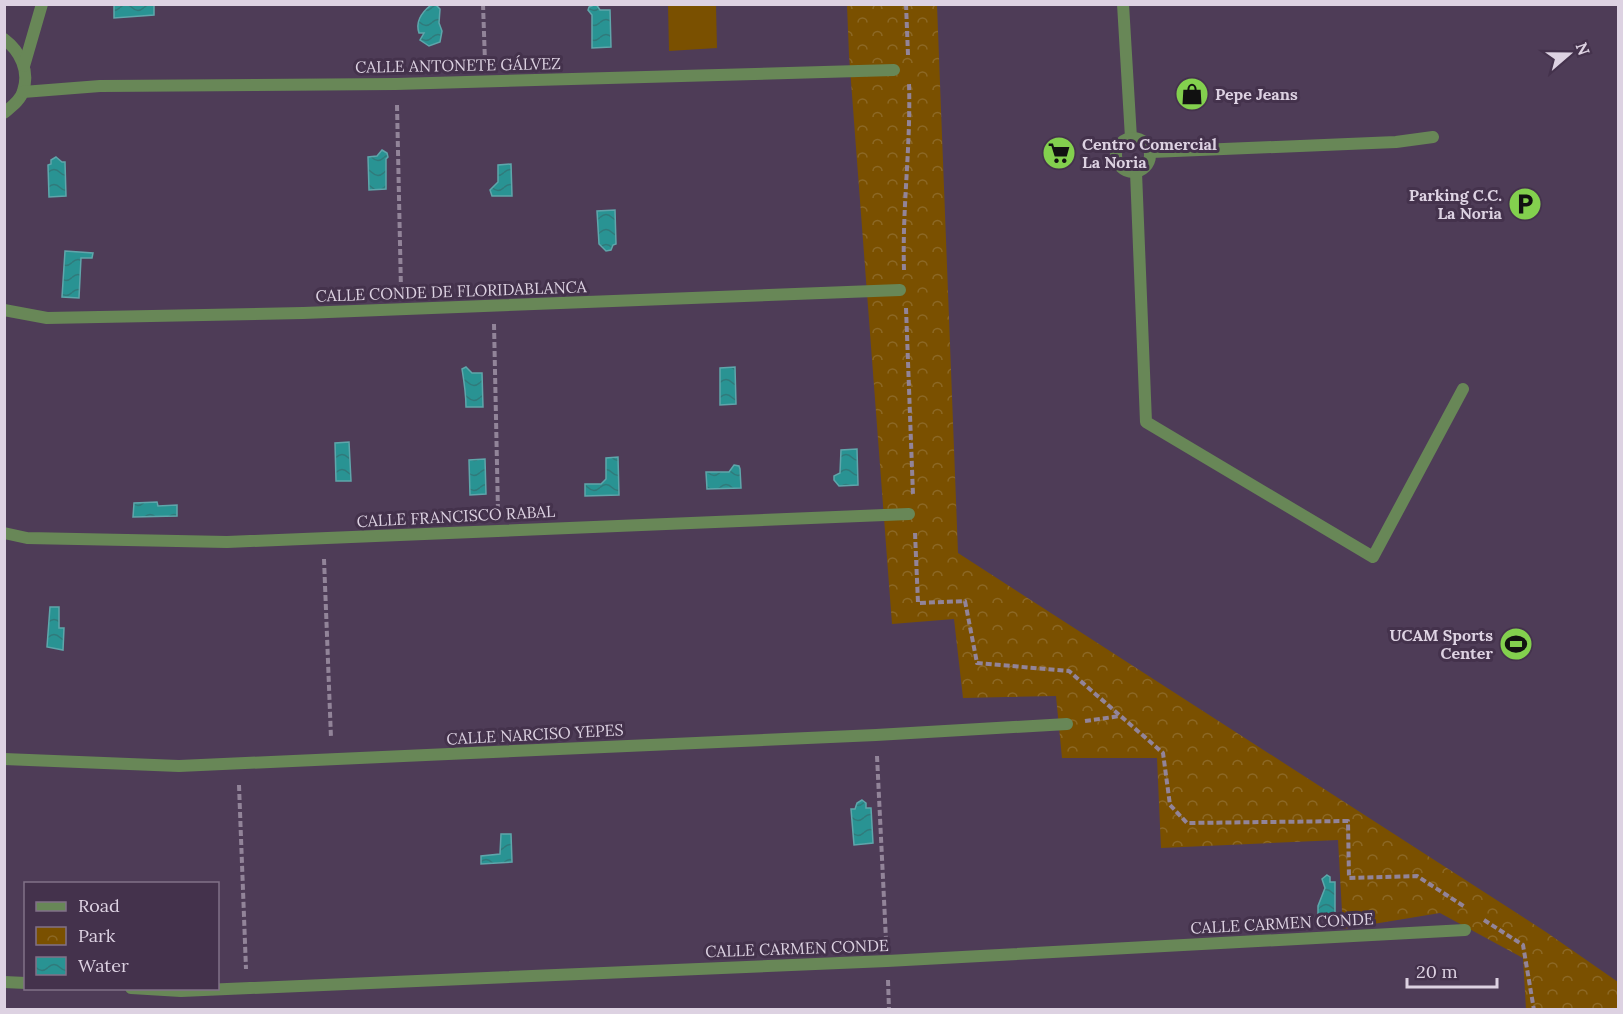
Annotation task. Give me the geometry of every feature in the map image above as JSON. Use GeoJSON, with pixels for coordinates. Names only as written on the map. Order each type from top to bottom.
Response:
{"type":"FeatureCollection","features":[{"type":"Feature","properties":{"kind":"street"},"geometry":{"type":"LineString","coordinates":[[5,113],[23,92],[24,67],[42,4]]}},
{"type":"Feature","properties":{"kind":"street"},"geometry":{"type":"LineString","coordinates":[[1123,4],[1131,138]]}},
{"type":"Feature","properties":{"kind":"street"},"geometry":{"type":"LineString","coordinates":[[4,39],[13,45],[24,67]]}},
{"type":"Feature","properties":{"kind":"street","name":"CALLE ANTONETE GÁLVEZ"},"geometry":{"type":"LineString","coordinates":[[23,92],[100,87],[396,84],[894,70]]}},
{"type":"Feature","properties":{"kind":"street"},"geometry":{"type":"LineString","coordinates":[[1151,152],[1396,142],[1433,137]]}},
{"type":"Feature","properties":{"kind":"street"},"geometry":{"type":"LineString","coordinates":[[1131,138],[1140,138],[1151,152],[1144,168],[1136,172],[1127,171],[1116,157],[1117,148],[1123,141],[1131,138]]}},
{"type":"Feature","properties":{"kind":"street"},"geometry":{"type":"LineString","coordinates":[[1136,172],[1146,422],[1373,557],[1462,389]]}},
{"type":"Feature","properties":{"kind":"street","name":"CALLE CONDE DE FLORIDABLANCA"},"geometry":{"type":"LineString","coordinates":[[4,310],[47,318],[303,313],[904,290]]}},
{"type":"Feature","properties":{"kind":"street","name":"CALLE FRANCISCO RABAL"},"geometry":{"type":"LineString","coordinates":[[4,533],[27,538],[215,542],[912,519]]}},
{"type":"Feature","properties":{"kind":"street","name":"CALLE NARCISO YEPES"},"geometry":{"type":"LineString","coordinates":[[4,759],[179,766],[876,735],[1066,724]]}},
{"type":"Feature","properties":{"kind":"street","name":"CALLE CARMEN CONDE"},"geometry":{"type":"LineString","coordinates":[[219,989],[887,961],[1465,930]]}},
{"type":"Feature","properties":{"kind":"street"},"geometry":{"type":"LineString","coordinates":[[4,982],[24,983]]}},
{"type":"Feature","properties":{"kind":"street","name":"CALLE CARMEN CONDE"},"geometry":{"type":"LineString","coordinates":[[164,990],[203,990]]}},
{"type":"Feature","properties":{"kind":"path"},"geometry":{"type":"LineString","coordinates":[[483,4],[485,81]]}},
{"type":"Feature","properties":{"kind":"path"},"geometry":{"type":"LineString","coordinates":[[906,4],[908,58]]}},
{"type":"Feature","properties":{"kind":"path"},"geometry":{"type":"LineString","coordinates":[[909,81],[910,127],[903,237],[914,501]]}},
{"type":"Feature","properties":{"kind":"path"},"geometry":{"type":"LineString","coordinates":[[396,84],[401,308]]}},
{"type":"Feature","properties":{"kind":"path"},"geometry":{"type":"LineString","coordinates":[[493,305],[499,531]]}},
{"type":"Feature","properties":{"kind":"path"},"geometry":{"type":"LineString","coordinates":[[912,519],[918,603],[965,601],[977,663],[1069,671],[1162,753],[1170,805],[1187,824],[1348,821],[1349,878],[1417,876],[1470,911]]}},
{"type":"Feature","properties":{"kind":"path"},"geometry":{"type":"LineString","coordinates":[[323,539],[332,759]]}},
{"type":"Feature","properties":{"kind":"path"},"geometry":{"type":"LineString","coordinates":[[1066,724],[1120,716]]}},
{"type":"Feature","properties":{"kind":"path"},"geometry":{"type":"LineString","coordinates":[[876,735],[889,1010]]}},
{"type":"Feature","properties":{"kind":"path"},"geometry":{"type":"LineString","coordinates":[[238,763],[246,988]]}},
{"type":"Feature","properties":{"kind":"path"},"geometry":{"type":"LineString","coordinates":[[1479,917],[1523,945],[1534,1010]]}},
{"type":"Feature","properties":{"kind":"green space"},"geometry":{"type":"Polygon","coordinates":[[[668,5],[716,5],[717,48],[669,51],[668,5]]]}},
{"type":"Feature","properties":{"kind":"green space"},"geometry":{"type":"Polygon","coordinates":[[[847,5],[937,5],[958,553],[1546,932],[1618,982],[1618,1009],[1526,1009],[1523,958],[1440,913],[1343,929],[1338,840],[1161,848],[1157,758],[1062,758],[1056,696],[963,698],[954,619],[892,624],[847,5]]]}},
{"type":"Feature","properties":{"kind":"water"},"geometry":{"type":"Polygon","coordinates":[[[596,4],[600,10],[610,10],[611,47],[592,48],[592,15],[588,10],[596,4]]]}},
{"type":"Feature","properties":{"kind":"water"},"geometry":{"type":"Polygon","coordinates":[[[114,5],[154,5],[154,15],[114,18],[114,5]]]}},
{"type":"Feature","properties":{"kind":"water"},"geometry":{"type":"Polygon","coordinates":[[[431,5],[436,5],[440,9],[439,23],[442,31],[440,42],[429,46],[420,40],[424,33],[419,33],[418,25],[422,14],[431,5]]]}},
{"type":"Feature","properties":{"kind":"water"},"geometry":{"type":"Polygon","coordinates":[[[382,150],[387,153],[388,157],[386,159],[386,189],[369,190],[368,157],[377,156],[382,150]]]}},
{"type":"Feature","properties":{"kind":"water"},"geometry":{"type":"Polygon","coordinates":[[[56,157],[65,162],[66,196],[49,197],[48,165],[56,157]]]}},
{"type":"Feature","properties":{"kind":"water"},"geometry":{"type":"Polygon","coordinates":[[[511,164],[512,196],[492,196],[490,190],[498,182],[498,165],[511,164]]]}},
{"type":"Feature","properties":{"kind":"water"},"geometry":{"type":"Polygon","coordinates":[[[615,210],[616,244],[611,250],[606,251],[599,244],[597,211],[615,210]]]}},
{"type":"Feature","properties":{"kind":"water"},"geometry":{"type":"Polygon","coordinates":[[[65,251],[93,253],[92,258],[81,258],[79,298],[62,297],[65,251]]]}},
{"type":"Feature","properties":{"kind":"water"},"geometry":{"type":"Polygon","coordinates":[[[466,367],[472,373],[482,373],[483,407],[466,407],[462,369],[466,367]]]}},
{"type":"Feature","properties":{"kind":"water"},"geometry":{"type":"Polygon","coordinates":[[[735,367],[736,404],[720,405],[720,368],[735,367]]]}},
{"type":"Feature","properties":{"kind":"water"},"geometry":{"type":"Polygon","coordinates":[[[349,442],[351,481],[336,481],[335,443],[349,442]]]}},
{"type":"Feature","properties":{"kind":"water"},"geometry":{"type":"Polygon","coordinates":[[[857,449],[858,485],[839,486],[834,476],[840,473],[841,450],[857,449]]]}},
{"type":"Feature","properties":{"kind":"water"},"geometry":{"type":"Polygon","coordinates":[[[618,457],[619,495],[585,496],[585,484],[601,484],[606,479],[606,458],[618,457]]]}},
{"type":"Feature","properties":{"kind":"water"},"geometry":{"type":"Polygon","coordinates":[[[485,459],[486,494],[470,495],[469,460],[485,459]]]}},
{"type":"Feature","properties":{"kind":"water"},"geometry":{"type":"Polygon","coordinates":[[[734,465],[739,466],[740,469],[741,488],[707,489],[706,472],[729,472],[734,465]]]}},
{"type":"Feature","properties":{"kind":"water"},"geometry":{"type":"Polygon","coordinates":[[[157,502],[158,506],[177,505],[177,516],[133,517],[134,503],[157,502]]]}},
{"type":"Feature","properties":{"kind":"water"},"geometry":{"type":"Polygon","coordinates":[[[50,607],[59,607],[59,628],[64,628],[63,650],[47,647],[50,607]]]}},
{"type":"Feature","properties":{"kind":"water"},"geometry":{"type":"Polygon","coordinates":[[[862,800],[866,803],[866,808],[871,808],[873,843],[854,845],[851,809],[855,809],[857,803],[862,800]]]}},
{"type":"Feature","properties":{"kind":"water"},"geometry":{"type":"Polygon","coordinates":[[[501,834],[511,834],[512,862],[481,864],[481,856],[500,854],[501,834]]]}},
{"type":"Feature","properties":{"kind":"water"},"geometry":{"type":"Polygon","coordinates":[[[1327,875],[1330,877],[1330,882],[1335,882],[1335,914],[1318,915],[1318,906],[1325,888],[1322,879],[1327,875]]]}},
{"type":"Feature","properties":{"kind":"place","name":"Pepe Jeans"},"geometry":{"type":"Point","coordinates":[1192,94]}},
{"type":"Feature","properties":{"kind":"place","name":"Centro Comercial La Noria"},"geometry":{"type":"Point","coordinates":[1059,153]}},
{"type":"Feature","properties":{"kind":"place","name":"Parking C.C. La Noria"},"geometry":{"type":"Point","coordinates":[1525,204]}},
{"type":"Feature","properties":{"kind":"place","name":"UCAM Sports Center"},"geometry":{"type":"Point","coordinates":[1516,644]}}]}
